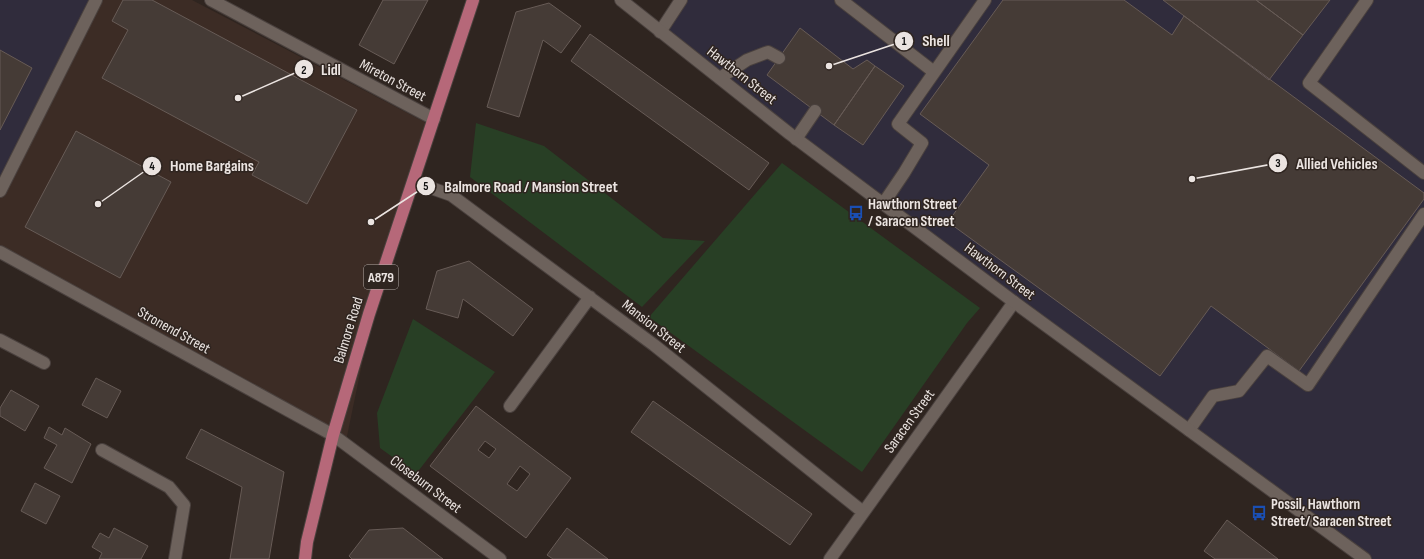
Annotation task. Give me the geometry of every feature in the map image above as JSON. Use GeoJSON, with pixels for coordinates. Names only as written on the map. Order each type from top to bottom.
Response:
{"type":"FeatureCollection","features":[{"type":"Feature","properties":{"kind":"main road","name":"Balmore Road"},"geometry":{"type":"LineString","coordinates":[[305,559],[307,542],[333,435],[369,314],[414,182],[473,0]]}},
{"type":"Feature","properties":{"kind":"street"},"geometry":{"type":"LineString","coordinates":[[0,191],[96,0]]}},
{"type":"Feature","properties":{"kind":"street","name":"Mireton Street"},"geometry":{"type":"LineString","coordinates":[[211,0],[434,119]]}},
{"type":"Feature","properties":{"kind":"street","name":"Hawthorn Street"},"geometry":{"type":"LineString","coordinates":[[621,0],[796,139],[1014,302],[1365,559]]}},
{"type":"Feature","properties":{"kind":"street"},"geometry":{"type":"LineString","coordinates":[[660,32],[681,0]]}},
{"type":"Feature","properties":{"kind":"street"},"geometry":{"type":"LineString","coordinates":[[841,0],[934,72]]}},
{"type":"Feature","properties":{"kind":"street"},"geometry":{"type":"LineString","coordinates":[[883,204],[922,143],[898,124],[985,0]]}},
{"type":"Feature","properties":{"kind":"street"},"geometry":{"type":"LineString","coordinates":[[1367,0],[1309,83],[1424,173]]}},
{"type":"Feature","properties":{"kind":"street"},"geometry":{"type":"LineString","coordinates":[[720,78],[747,60],[768,52],[779,58]]}},
{"type":"Feature","properties":{"kind":"street"},"geometry":{"type":"LineString","coordinates":[[796,139],[815,111]]}},
{"type":"Feature","properties":{"kind":"street","name":"Mansion Street"},"geometry":{"type":"LineString","coordinates":[[414,182],[451,196],[627,324],[864,512]]}},
{"type":"Feature","properties":{"kind":"street"},"geometry":{"type":"LineString","coordinates":[[1189,430],[1213,396],[1239,391],[1267,356],[1308,385],[1424,214]]}},
{"type":"Feature","properties":{"kind":"street","name":"Stronend Street"},"geometry":{"type":"LineString","coordinates":[[0,252],[333,435]]}},
{"type":"Feature","properties":{"kind":"street"},"geometry":{"type":"LineString","coordinates":[[510,406],[590,297]]}},
{"type":"Feature","properties":{"kind":"street","name":"Saracen Street"},"geometry":{"type":"LineString","coordinates":[[830,559],[1014,302]]}},
{"type":"Feature","properties":{"kind":"street"},"geometry":{"type":"LineString","coordinates":[[0,340],[44,363]]}},
{"type":"Feature","properties":{"kind":"street","name":"Closeburn Street"},"geometry":{"type":"LineString","coordinates":[[333,435],[500,559]]}},
{"type":"Feature","properties":{"kind":"street"},"geometry":{"type":"LineString","coordinates":[[102,450],[168,487],[184,505],[175,559]]}},
{"type":"Feature","properties":{"kind":"shaded area"},"geometry":{"type":"Polygon","coordinates":[[[0,0],[96,0],[0,191],[0,0]]]}},
{"type":"Feature","properties":{"kind":"shaded area"},"geometry":{"type":"Polygon","coordinates":[[[96,0],[192,0],[434,127],[381,272],[345,446],[0,252],[0,191],[96,0]]]}},
{"type":"Feature","properties":{"kind":"shaded area"},"geometry":{"type":"Polygon","coordinates":[[[682,0],[1424,0],[1424,559],[1365,559],[660,32],[682,0]]]}},
{"type":"Feature","properties":{"kind":"green space"},"geometry":{"type":"Polygon","coordinates":[[[476,123],[544,146],[663,238],[705,241],[642,307],[470,177],[476,123]]]}},
{"type":"Feature","properties":{"kind":"green space"},"geometry":{"type":"Polygon","coordinates":[[[782,163],[980,308],[967,323],[862,472],[649,317],[782,163]]]}},
{"type":"Feature","properties":{"kind":"green space"},"geometry":{"type":"Polygon","coordinates":[[[413,319],[495,372],[416,474],[380,448],[377,413],[413,319]]]}},
{"type":"Feature","properties":{"kind":"building"},"geometry":{"type":"Polygon","coordinates":[[[123,0],[152,0],[357,110],[307,204],[252,175],[259,162],[102,78],[128,30],[112,21],[123,0]]]}},
{"type":"Feature","properties":{"kind":"building"},"geometry":{"type":"Polygon","coordinates":[[[383,0],[428,0],[394,64],[359,45],[383,0]]]}},
{"type":"Feature","properties":{"kind":"building"},"geometry":{"type":"Polygon","coordinates":[[[1003,0],[1124,0],[1172,35],[1184,16],[1424,193],[1424,199],[1299,371],[1211,306],[1160,376],[948,222],[989,165],[920,114],[1003,0]]]}},
{"type":"Feature","properties":{"kind":"building"},"geometry":{"type":"Polygon","coordinates":[[[1163,0],[1256,0],[1303,35],[1269,80],[1163,0]]]}},
{"type":"Feature","properties":{"kind":"building"},"geometry":{"type":"Polygon","coordinates":[[[1256,0],[1330,0],[1303,35],[1256,0]]]}},
{"type":"Feature","properties":{"kind":"building"},"geometry":{"type":"Polygon","coordinates":[[[549,3],[581,26],[561,53],[543,40],[519,117],[487,107],[516,12],[549,3]]]}},
{"type":"Feature","properties":{"kind":"building"},"geometry":{"type":"Polygon","coordinates":[[[800,28],[853,69],[867,60],[875,66],[834,125],[767,75],[800,28]]]}},
{"type":"Feature","properties":{"kind":"building"},"geometry":{"type":"Polygon","coordinates":[[[590,34],[769,163],[749,190],[571,61],[590,34]]]}},
{"type":"Feature","properties":{"kind":"building"},"geometry":{"type":"Polygon","coordinates":[[[0,50],[32,68],[0,130],[0,50]]]}},
{"type":"Feature","properties":{"kind":"building"},"geometry":{"type":"Polygon","coordinates":[[[875,66],[904,86],[863,145],[834,125],[875,66]]]}},
{"type":"Feature","properties":{"kind":"building"},"geometry":{"type":"Polygon","coordinates":[[[76,131],[171,182],[120,278],[25,227],[76,131]]]}},
{"type":"Feature","properties":{"kind":"building"},"geometry":{"type":"Polygon","coordinates":[[[469,261],[533,309],[513,336],[463,299],[458,318],[426,309],[437,271],[469,261]]]}},
{"type":"Feature","properties":{"kind":"building"},"geometry":{"type":"Polygon","coordinates":[[[96,378],[121,391],[107,418],[82,405],[96,378]]]}},
{"type":"Feature","properties":{"kind":"building"},"geometry":{"type":"Polygon","coordinates":[[[11,390],[39,406],[25,431],[0,416],[0,408],[11,390]]]}},
{"type":"Feature","properties":{"kind":"building"},"geometry":{"type":"Polygon","coordinates":[[[653,401],[812,514],[790,545],[631,432],[653,401]]]}},
{"type":"Feature","properties":{"kind":"building"},"geometry":{"type":"Polygon","coordinates":[[[476,406],[571,478],[526,538],[430,466],[476,406]],[[485,441],[478,450],[489,458],[496,449],[485,441]],[[520,466],[507,484],[517,491],[530,474],[520,466]]]}},
{"type":"Feature","properties":{"kind":"building"},"geometry":{"type":"Polygon","coordinates":[[[49,427],[62,435],[65,428],[91,444],[72,483],[44,468],[57,445],[44,438],[49,427]]]}},
{"type":"Feature","properties":{"kind":"building"},"geometry":{"type":"Polygon","coordinates":[[[201,429],[284,472],[269,559],[230,559],[242,487],[186,458],[201,429]]]}},
{"type":"Feature","properties":{"kind":"building"},"geometry":{"type":"Polygon","coordinates":[[[35,483],[60,496],[46,524],[21,511],[35,483]]]}},
{"type":"Feature","properties":{"kind":"building"},"geometry":{"type":"Polygon","coordinates":[[[1227,520],[1278,559],[1215,559],[1204,551],[1227,520]]]}},
{"type":"Feature","properties":{"kind":"building"},"geometry":{"type":"Polygon","coordinates":[[[114,528],[148,546],[141,559],[99,559],[102,553],[92,547],[100,533],[109,538],[114,528]]]}},
{"type":"Feature","properties":{"kind":"building"},"geometry":{"type":"Polygon","coordinates":[[[403,528],[443,559],[352,559],[349,556],[369,530],[403,528]]]}},
{"type":"Feature","properties":{"kind":"building"},"geometry":{"type":"Polygon","coordinates":[[[567,528],[608,559],[553,559],[547,555],[567,528]]]}},
{"type":"Feature","properties":{"kind":"place","name":"Shell"},"geometry":{"type":"Point","coordinates":[829,66]}},
{"type":"Feature","properties":{"kind":"place","name":"Lidl"},"geometry":{"type":"Point","coordinates":[238,98]}},
{"type":"Feature","properties":{"kind":"place","name":"Allied Vehicles"},"geometry":{"type":"Point","coordinates":[1192,179]}},
{"type":"Feature","properties":{"kind":"place","name":"Home Bargains"},"geometry":{"type":"Point","coordinates":[98,204]}},
{"type":"Feature","properties":{"kind":"place","name":"Hawthorn Street / Saracen Street"},"geometry":{"type":"Point","coordinates":[856,213]}},
{"type":"Feature","properties":{"kind":"place","name":"Balmore Road / Mansion Street"},"geometry":{"type":"Point","coordinates":[371,222]}},
{"type":"Feature","properties":{"kind":"place","name":"Possil, Hawthorn Street/ Saracen Street"},"geometry":{"type":"Point","coordinates":[1259,513]}}]}
